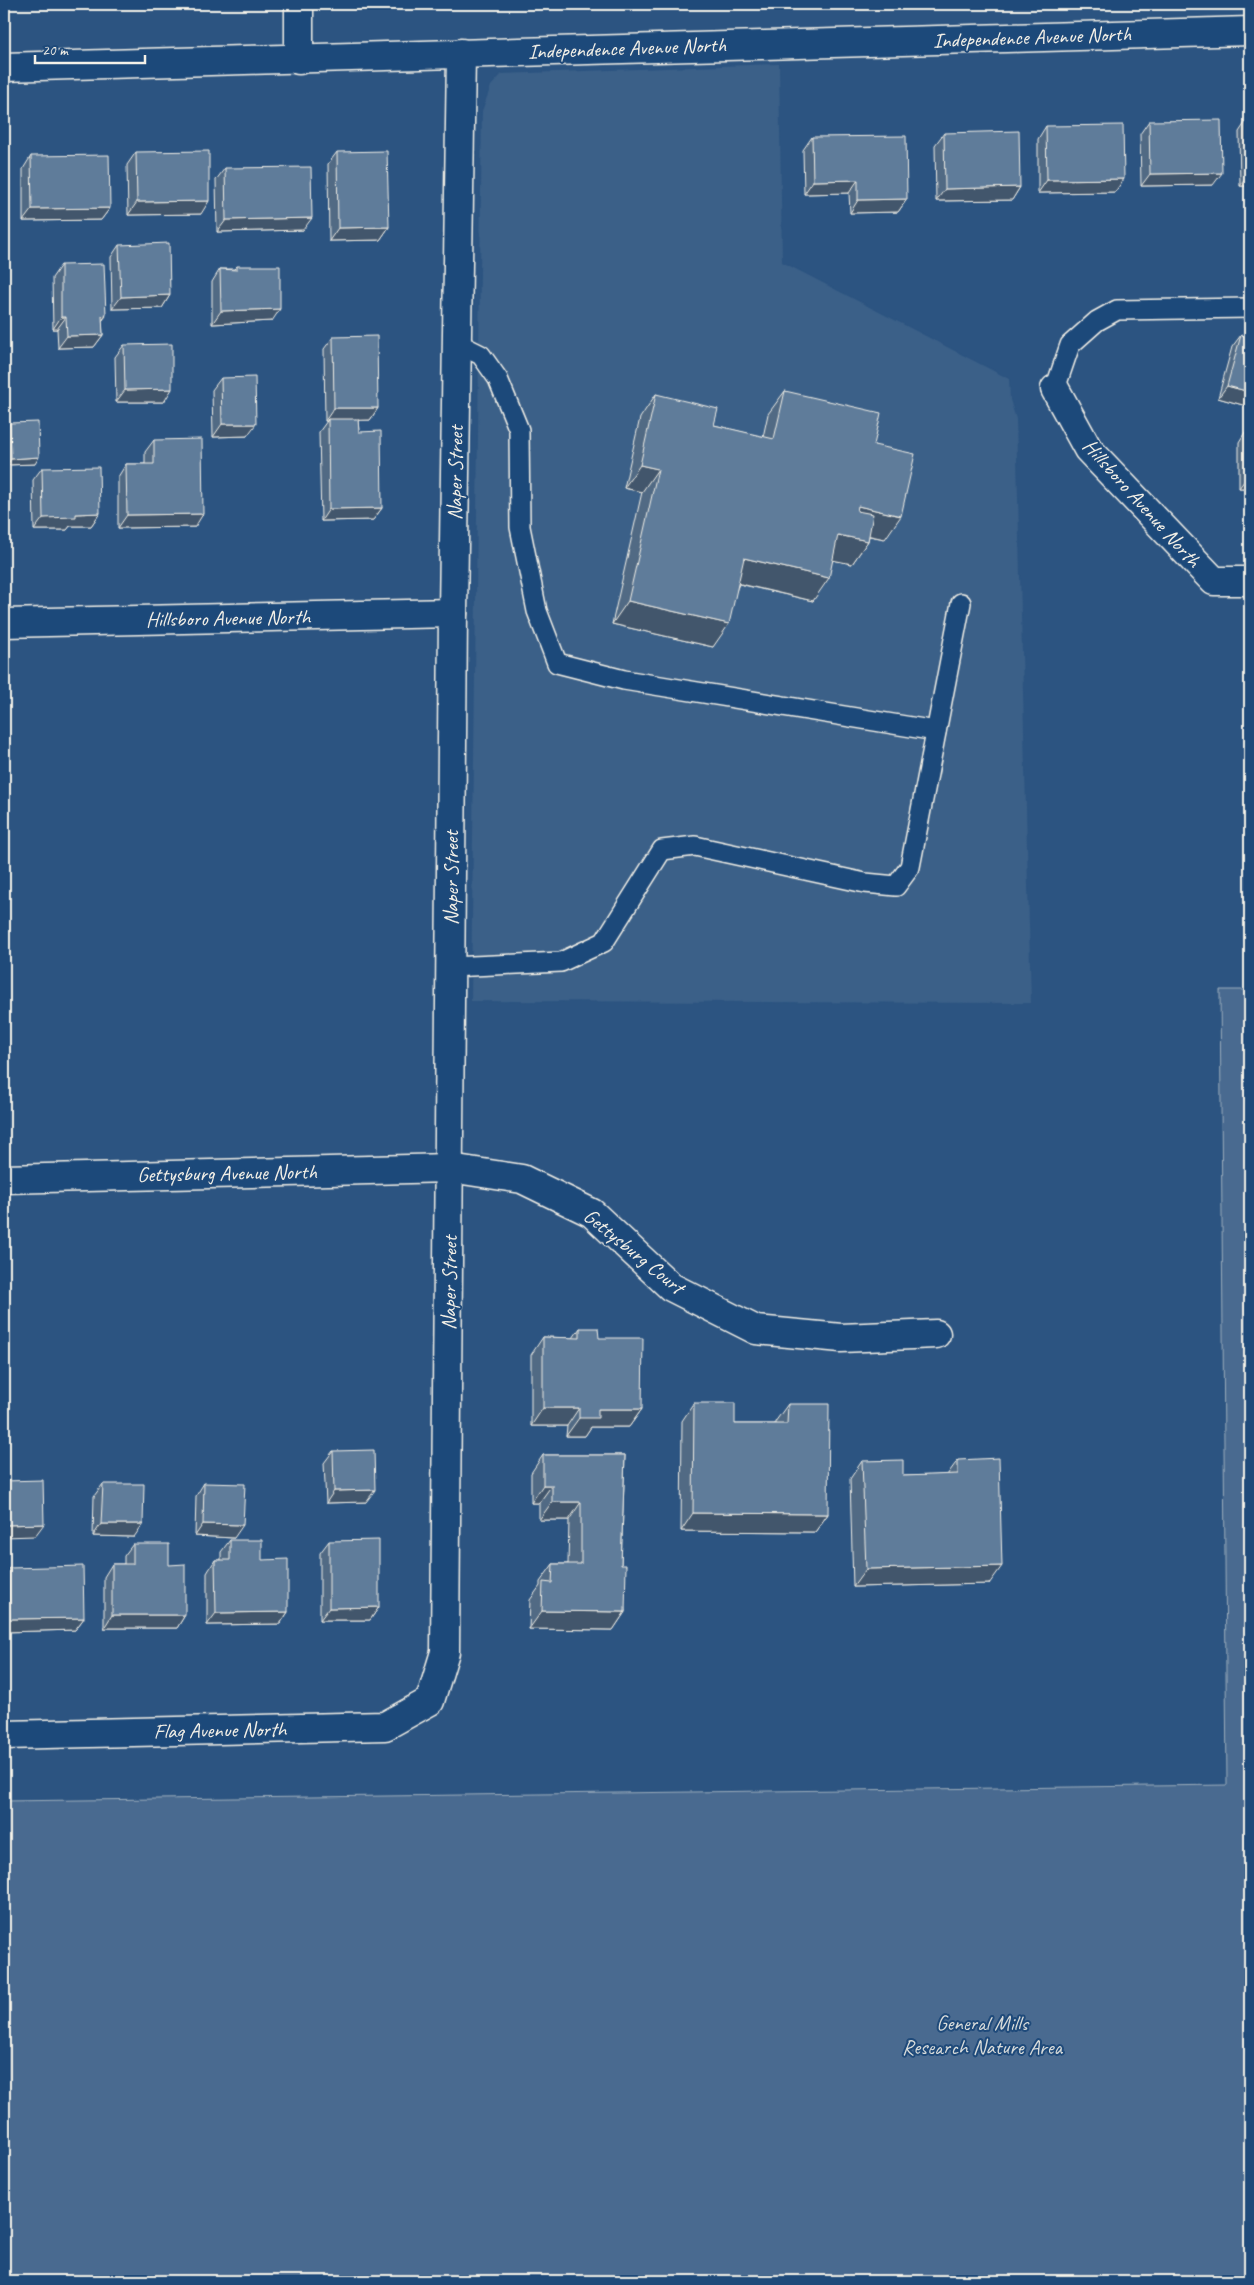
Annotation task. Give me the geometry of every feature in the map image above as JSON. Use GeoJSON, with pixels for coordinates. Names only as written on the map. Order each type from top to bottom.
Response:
{"type":"FeatureCollection","features":[{"type":"Feature","properties":{"kind":"street"},"geometry":{"type":"LineString","coordinates":[[299,4],[299,60]]}},
{"type":"Feature","properties":{"kind":"street","name":"Independence Avenue North"},"geometry":{"type":"LineString","coordinates":[[4,67],[299,60],[461,53],[1250,31]]}},
{"type":"Feature","properties":{"kind":"street","name":"Naper Street"},"geometry":{"type":"LineString","coordinates":[[430,1701],[446,1652],[453,613],[461,53]]}},
{"type":"Feature","properties":{"kind":"street","name":"Hillsboro Avenue North"},"geometry":{"type":"LineString","coordinates":[[1055,390],[1088,450],[1214,582],[1250,581]]}},
{"type":"Feature","properties":{"kind":"street","name":"Hillsboro Avenue North"},"geometry":{"type":"LineString","coordinates":[[4,623],[453,613]]}},
{"type":"Feature","properties":{"kind":"street","name":"Gettysburg Avenue North"},"geometry":{"type":"LineString","coordinates":[[4,1179],[450,1168]]}},
{"type":"Feature","properties":{"kind":"street","name":"Gettysburg Court"},"geometry":{"type":"LineString","coordinates":[[450,1168],[522,1179],[592,1213],[672,1287],[756,1330],[841,1338],[936,1334]]}},
{"type":"Feature","properties":{"kind":"street","name":"Flag Avenue North"},"geometry":{"type":"LineString","coordinates":[[4,1735],[384,1726],[430,1701]]}},
{"type":"Feature","properties":{"kind":"lane"},"geometry":{"type":"LineString","coordinates":[[1055,390],[1070,345],[1097,321],[1117,310],[1250,308]]}},
{"type":"Feature","properties":{"kind":"lane"},"geometry":{"type":"LineString","coordinates":[[457,343],[481,355],[498,379],[517,422],[519,430],[520,527],[537,611],[558,662],[624,680],[936,731]]}},
{"type":"Feature","properties":{"kind":"lane"},"geometry":{"type":"LineString","coordinates":[[450,967],[561,962],[604,942],[662,850],[696,846],[865,883],[896,886],[910,867],[961,603]]}},
{"type":"Feature","properties":{"kind":"shaded area"},"geometry":{"type":"Polygon","coordinates":[[[779,64],[782,262],[1009,379],[1010,400],[1016,419],[1031,1003],[471,1001],[482,111],[491,86],[502,74],[779,64]]]}},
{"type":"Feature","properties":{"kind":"green space","name":"General Mills Research Nature Area"},"geometry":{"type":"Polygon","coordinates":[[[1220,990],[1250,990],[1250,2281],[4,2281],[4,1801],[1227,1785],[1220,990]]]}},
{"type":"Feature","properties":{"kind":"building"},"geometry":{"type":"Polygon","coordinates":[[[1221,120],[1222,173],[1150,174],[1149,121],[1221,120]]]}},
{"type":"Feature","properties":{"kind":"building"},"geometry":{"type":"Polygon","coordinates":[[[1247,120],[1250,120],[1249,174],[1247,120]]]}},
{"type":"Feature","properties":{"kind":"building"},"geometry":{"type":"Polygon","coordinates":[[[1123,125],[1124,179],[1047,180],[1046,126],[1123,125]]]}},
{"type":"Feature","properties":{"kind":"building"},"geometry":{"type":"Polygon","coordinates":[[[1019,131],[1020,187],[945,189],[944,133],[1019,131]]]}},
{"type":"Feature","properties":{"kind":"building"},"geometry":{"type":"Polygon","coordinates":[[[906,136],[907,199],[858,200],[858,180],[813,181],[812,137],[906,136]]]}},
{"type":"Feature","properties":{"kind":"building"},"geometry":{"type":"Polygon","coordinates":[[[209,151],[209,201],[137,202],[136,152],[209,151]]]}},
{"type":"Feature","properties":{"kind":"building"},"geometry":{"type":"Polygon","coordinates":[[[387,151],[389,227],[338,228],[337,152],[387,151]]]}},
{"type":"Feature","properties":{"kind":"building"},"geometry":{"type":"Polygon","coordinates":[[[4,155],[6,155],[7,205],[4,205],[4,155]]]}},
{"type":"Feature","properties":{"kind":"building"},"geometry":{"type":"Polygon","coordinates":[[[109,155],[110,208],[32,209],[31,156],[109,155]]]}},
{"type":"Feature","properties":{"kind":"building"},"geometry":{"type":"Polygon","coordinates":[[[311,167],[312,218],[226,220],[225,168],[311,167]]]}},
{"type":"Feature","properties":{"kind":"building"},"geometry":{"type":"Polygon","coordinates":[[[169,243],[170,295],[121,297],[119,245],[169,243]]]}},
{"type":"Feature","properties":{"kind":"building"},"geometry":{"type":"Polygon","coordinates":[[[104,264],[106,315],[102,316],[103,335],[67,336],[66,317],[61,317],[61,265],[104,264]]]}},
{"type":"Feature","properties":{"kind":"building"},"geometry":{"type":"Polygon","coordinates":[[[237,266],[280,266],[280,309],[221,311],[220,269],[237,270],[237,266]]]}},
{"type":"Feature","properties":{"kind":"building"},"geometry":{"type":"Polygon","coordinates":[[[1241,335],[1250,338],[1250,392],[1227,386],[1241,335]]]}},
{"type":"Feature","properties":{"kind":"building"},"geometry":{"type":"Polygon","coordinates":[[[377,336],[378,408],[334,408],[333,337],[377,336]]]}},
{"type":"Feature","properties":{"kind":"building"},"geometry":{"type":"Polygon","coordinates":[[[172,344],[172,389],[125,390],[124,345],[172,344]]]}},
{"type":"Feature","properties":{"kind":"building"},"geometry":{"type":"Polygon","coordinates":[[[255,377],[256,424],[222,424],[221,378],[255,377]]]}},
{"type":"Feature","properties":{"kind":"building"},"geometry":{"type":"Polygon","coordinates":[[[785,391],[881,413],[874,445],[915,454],[901,516],[858,506],[857,511],[873,514],[868,541],[838,535],[829,578],[744,558],[729,624],[628,601],[658,469],[640,465],[656,394],[718,409],[714,425],[774,439],[785,391]]]}},
{"type":"Feature","properties":{"kind":"building"},"geometry":{"type":"Polygon","coordinates":[[[328,419],[358,419],[359,432],[381,431],[382,508],[329,509],[328,419]]]}},
{"type":"Feature","properties":{"kind":"building"},"geometry":{"type":"Polygon","coordinates":[[[38,422],[39,457],[11,459],[10,423],[38,422]]]}},
{"type":"Feature","properties":{"kind":"building"},"geometry":{"type":"Polygon","coordinates":[[[1247,429],[1250,429],[1250,476],[1248,476],[1247,429]]]}},
{"type":"Feature","properties":{"kind":"building"},"geometry":{"type":"Polygon","coordinates":[[[202,439],[203,514],[127,515],[126,464],[154,464],[154,440],[202,439]]]}},
{"type":"Feature","properties":{"kind":"building"},"geometry":{"type":"Polygon","coordinates":[[[99,467],[100,513],[76,514],[76,517],[43,518],[42,468],[99,467]]]}},
{"type":"Feature","properties":{"kind":"building"},"geometry":{"type":"Polygon","coordinates":[[[580,1328],[598,1328],[599,1338],[643,1338],[642,1409],[598,1409],[598,1418],[579,1418],[579,1408],[543,1408],[543,1337],[580,1338],[580,1328]]]}},
{"type":"Feature","properties":{"kind":"building"},"geometry":{"type":"Polygon","coordinates":[[[694,1403],[735,1403],[735,1424],[787,1424],[788,1404],[829,1404],[828,1514],[693,1513],[694,1403]]]}},
{"type":"Feature","properties":{"kind":"building"},"geometry":{"type":"Polygon","coordinates":[[[374,1450],[375,1490],[334,1491],[333,1451],[374,1450]]]}},
{"type":"Feature","properties":{"kind":"building"},"geometry":{"type":"Polygon","coordinates":[[[543,1455],[625,1455],[621,1565],[626,1565],[625,1612],[542,1611],[543,1582],[552,1583],[553,1564],[581,1564],[581,1502],[552,1502],[552,1485],[543,1485],[543,1455]]]}},
{"type":"Feature","properties":{"kind":"building"},"geometry":{"type":"Polygon","coordinates":[[[999,1458],[1002,1566],[866,1569],[862,1461],[903,1460],[903,1476],[958,1474],[958,1460],[999,1458]]]}},
{"type":"Feature","properties":{"kind":"building"},"geometry":{"type":"Polygon","coordinates":[[[43,1480],[44,1524],[4,1525],[4,1481],[43,1480]]]}},
{"type":"Feature","properties":{"kind":"building"},"geometry":{"type":"Polygon","coordinates":[[[204,1483],[245,1484],[243,1525],[203,1524],[204,1483]]]}},
{"type":"Feature","properties":{"kind":"building"},"geometry":{"type":"Polygon","coordinates":[[[103,1484],[144,1484],[143,1524],[101,1524],[103,1484]]]}},
{"type":"Feature","properties":{"kind":"building"},"geometry":{"type":"Polygon","coordinates":[[[230,1540],[262,1540],[262,1560],[288,1559],[288,1612],[216,1613],[215,1560],[230,1560],[230,1540]]]}},
{"type":"Feature","properties":{"kind":"building"},"geometry":{"type":"Polygon","coordinates":[[[379,1540],[379,1607],[329,1608],[329,1541],[379,1540]]]}},
{"type":"Feature","properties":{"kind":"building"},"geometry":{"type":"Polygon","coordinates":[[[133,1544],[169,1544],[169,1565],[185,1564],[185,1615],[112,1615],[112,1564],[133,1564],[133,1544]]]}},
{"type":"Feature","properties":{"kind":"building"},"geometry":{"type":"Polygon","coordinates":[[[83,1566],[84,1618],[10,1619],[9,1568],[83,1566]]]}}]}
